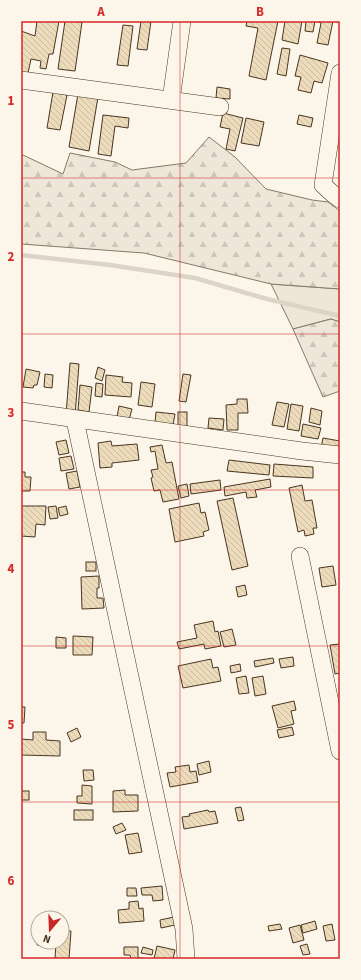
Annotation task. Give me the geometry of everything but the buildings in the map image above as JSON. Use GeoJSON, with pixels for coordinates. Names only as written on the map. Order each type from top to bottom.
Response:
{"type":"FeatureCollection","features":[{"type":"Feature","properties":{"kind":"street"},"geometry":{"type":"LineString","coordinates":[[171,100],[182,21]]}},
{"type":"Feature","properties":{"kind":"street"},"geometry":{"type":"LineString","coordinates":[[340,73],[323,185],[340,199]]}},
{"type":"Feature","properties":{"kind":"street"},"geometry":{"type":"LineString","coordinates":[[21,80],[220,107]]}},
{"type":"Feature","properties":{"kind":"street"},"geometry":{"type":"LineString","coordinates":[[21,411],[75,420],[340,455]]}},
{"type":"Feature","properties":{"kind":"street"},"geometry":{"type":"LineString","coordinates":[[75,420],[184,929],[186,959]]}},
{"type":"Feature","properties":{"kind":"street"},"geometry":{"type":"LineString","coordinates":[[300,556],[340,751]]}},
{"type":"Feature","properties":{"kind":"green space"},"geometry":{"type":"Polygon","coordinates":[[[209,137],[235,157],[266,189],[312,200],[328,202],[340,211],[340,289],[271,284],[144,253],[21,244],[21,156],[23,155],[63,174],[70,153],[115,162],[132,170],[186,163],[209,137]]]}},
{"type":"Feature","properties":{"kind":"green space"},"geometry":{"type":"Polygon","coordinates":[[[271,284],[340,289],[340,322],[331,319],[293,329],[271,284]]]}},
{"type":"Feature","properties":{"kind":"green space"},"geometry":{"type":"Polygon","coordinates":[[[331,319],[340,322],[340,391],[323,397],[293,329],[331,319]]]}},
{"type":"Feature","properties":{"kind":"waterway"},"geometry":{"type":"LineString","coordinates":[[21,255],[110,265],[195,278],[267,299],[340,316]]}}]}
